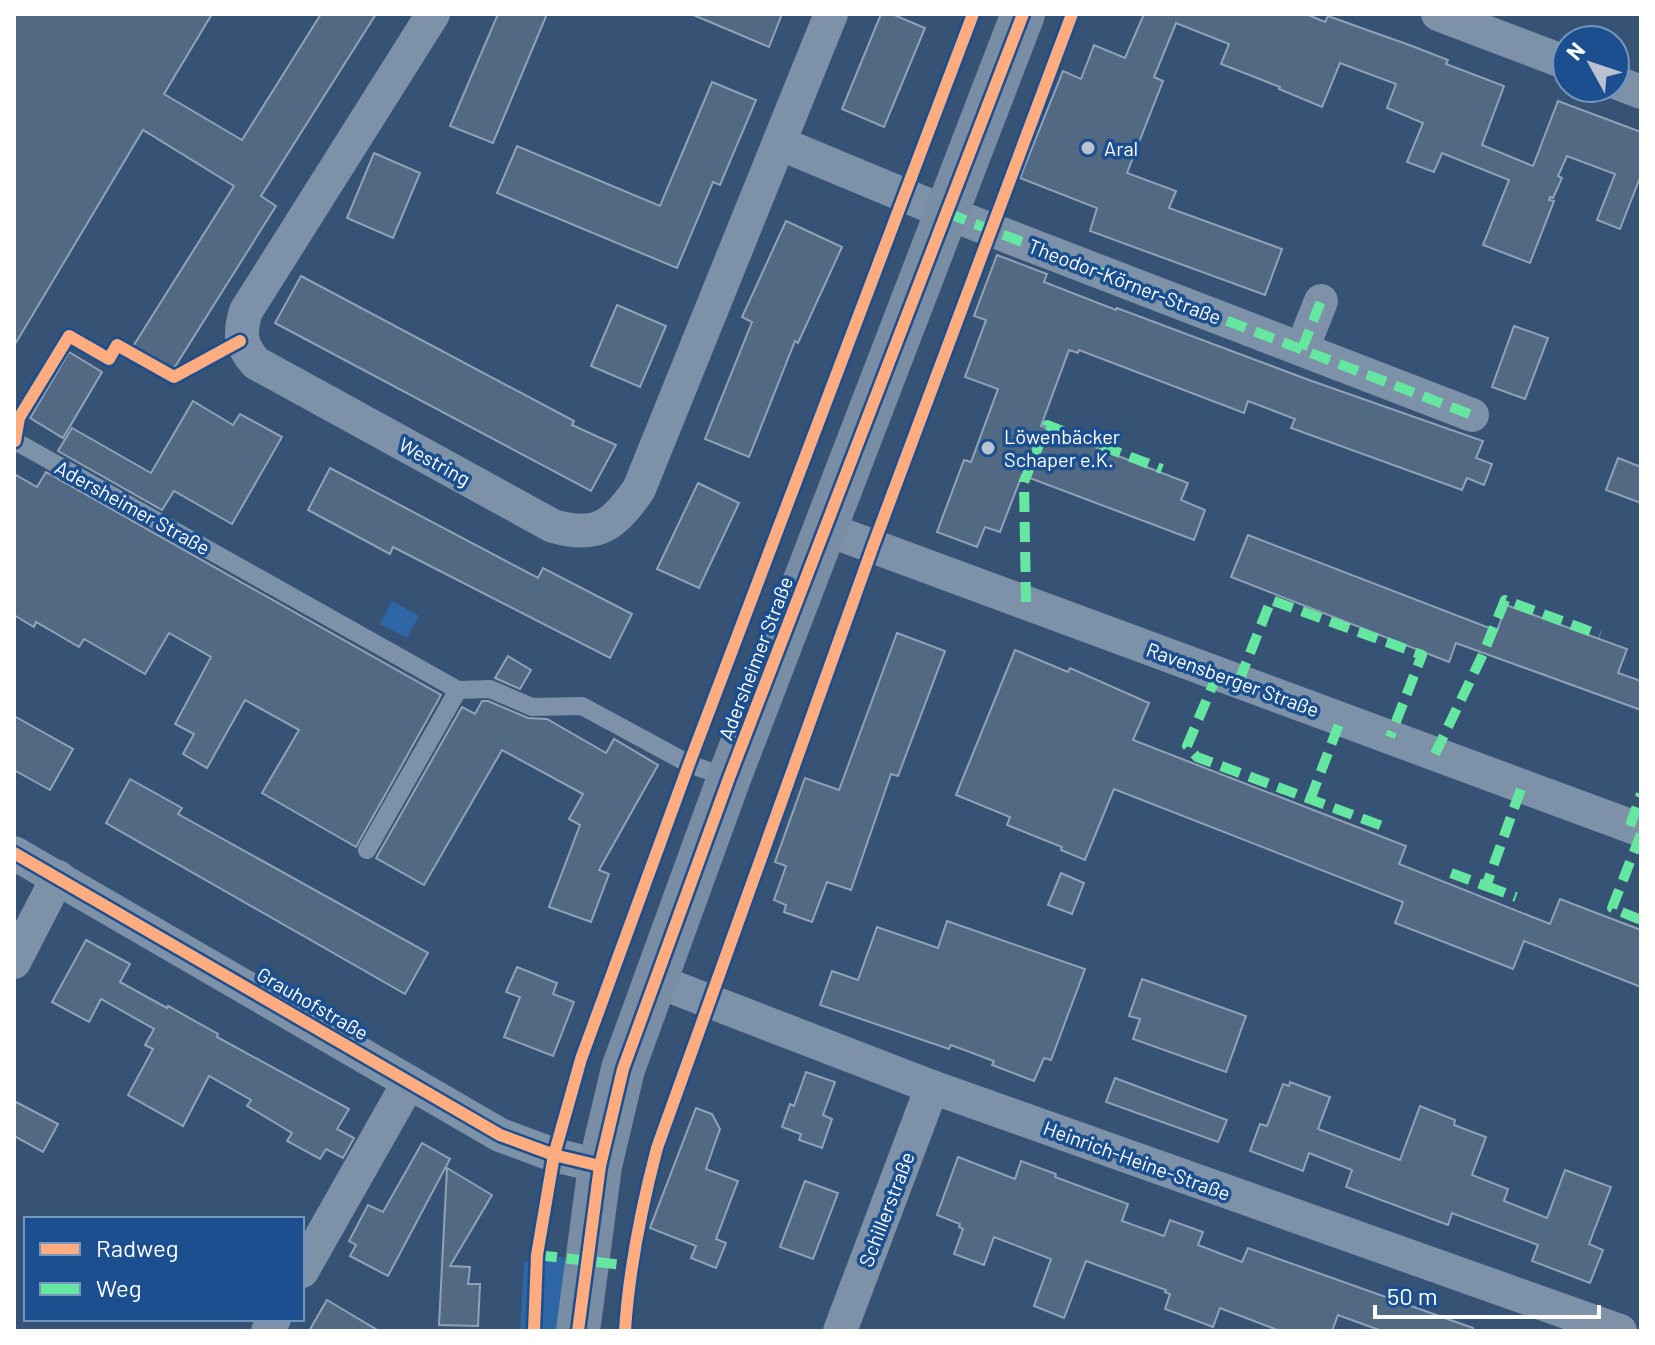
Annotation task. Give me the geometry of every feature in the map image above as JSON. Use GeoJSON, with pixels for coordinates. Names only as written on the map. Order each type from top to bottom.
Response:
{"type":"FeatureCollection","features":[{"type":"Feature","properties":{"kind":"main road","name":"Adersheimer Straße"},"geometry":{"type":"LineString","coordinates":[[578,1331],[600,1166],[623,1069],[729,778],[1023,14]]}},
{"type":"Feature","properties":{"kind":"street","name":"Westring"},"geometry":{"type":"LineString","coordinates":[[433,14],[246,311],[240,341],[256,363],[553,526],[569,531],[590,531],[608,525],[623,513],[639,489],[831,14]]}},
{"type":"Feature","properties":{"kind":"street"},"geometry":{"type":"LineString","coordinates":[[1438,14],[1551,57]]}},
{"type":"Feature","properties":{"kind":"street"},"geometry":{"type":"LineString","coordinates":[[779,143],[947,213]]}},
{"type":"Feature","properties":{"kind":"street","name":"Theodor-Körner-Straße"},"geometry":{"type":"LineString","coordinates":[[947,213],[1472,415]]}},
{"type":"Feature","properties":{"kind":"street"},"geometry":{"type":"LineString","coordinates":[[1302,349],[1321,301]]}},
{"type":"Feature","properties":{"kind":"street","name":"Ravensberger Straße"},"geometry":{"type":"LineString","coordinates":[[826,529],[1641,830]]}},
{"type":"Feature","properties":{"kind":"street","name":"Grauhofstraße"},"geometry":{"type":"LineString","coordinates":[[14,853],[500,1135],[554,1155],[600,1166]]}},
{"type":"Feature","properties":{"kind":"street"},"geometry":{"type":"LineString","coordinates":[[14,962],[58,877]]}},
{"type":"Feature","properties":{"kind":"street","name":"Heinrich-Heine-Straße"},"geometry":{"type":"LineString","coordinates":[[657,981],[932,1087],[1620,1331]]}},
{"type":"Feature","properties":{"kind":"street"},"geometry":{"type":"LineString","coordinates":[[304,1267],[409,1082]]}},
{"type":"Feature","properties":{"kind":"street","name":"Schillerstraße"},"geometry":{"type":"LineString","coordinates":[[840,1331],[932,1087]]}},
{"type":"Feature","properties":{"kind":"lane","name":"Adersheimer Straße"},"geometry":{"type":"LineString","coordinates":[[14,443],[255,574],[458,690],[490,689],[532,707],[582,706],[689,764],[729,778]]}},
{"type":"Feature","properties":{"kind":"lane"},"geometry":{"type":"LineString","coordinates":[[367,850],[458,690]]}},
{"type":"Feature","properties":{"kind":"shaded area"},"geometry":{"type":"Polygon","coordinates":[[[392,601],[419,616],[407,638],[380,624],[392,601]]]}},
{"type":"Feature","properties":{"kind":"shaded area"},"geometry":{"type":"Polygon","coordinates":[[[537,1255],[587,1260],[578,1331],[520,1331],[524,1263],[537,1255]]]}},
{"type":"Feature","properties":{"kind":"building"},"geometry":{"type":"Polygon","coordinates":[[[14,14],[212,14],[164,94],[242,140],[321,14],[376,14],[261,196],[276,206],[171,373],[132,348],[234,186],[143,130],[14,346],[14,14]]]}},
{"type":"Feature","properties":{"kind":"building"},"geometry":{"type":"Polygon","coordinates":[[[498,14],[547,14],[493,143],[450,126],[498,14]]]}},
{"type":"Feature","properties":{"kind":"building"},"geometry":{"type":"Polygon","coordinates":[[[691,14],[782,14],[769,47],[691,14]]]}},
{"type":"Feature","properties":{"kind":"building"},"geometry":{"type":"Polygon","coordinates":[[[881,14],[892,14],[925,28],[884,127],[842,109],[881,14]]]}},
{"type":"Feature","properties":{"kind":"building"},"geometry":{"type":"Polygon","coordinates":[[[1144,14],[1306,14],[1325,22],[1328,16],[1448,60],[1446,64],[1504,86],[1482,145],[1533,166],[1557,104],[1566,104],[1641,132],[1641,175],[1620,229],[1597,220],[1615,174],[1567,156],[1558,176],[1562,178],[1553,198],[1550,197],[1549,200],[1554,201],[1530,263],[1483,245],[1509,180],[1442,153],[1434,172],[1407,162],[1423,123],[1387,108],[1396,84],[1340,63],[1322,107],[1221,64],[1229,44],[1176,23],[1154,77],[1163,81],[1127,173],[1176,191],[1169,208],[1282,249],[1265,295],[1090,231],[1097,208],[1020,178],[1063,71],[1081,79],[1094,45],[1125,58],[1144,14]]]}},
{"type":"Feature","properties":{"kind":"building"},"geometry":{"type":"Polygon","coordinates":[[[712,82],[756,100],[720,185],[713,182],[677,268],[497,193],[517,146],[660,206],[712,82]]]}},
{"type":"Feature","properties":{"kind":"building"},"geometry":{"type":"Polygon","coordinates":[[[374,153],[420,173],[393,238],[347,218],[374,153]]]}},
{"type":"Feature","properties":{"kind":"building"},"geometry":{"type":"Polygon","coordinates":[[[786,221],[842,247],[798,343],[795,341],[749,457],[705,439],[752,322],[742,317],[786,221]]]}},
{"type":"Feature","properties":{"kind":"building"},"geometry":{"type":"Polygon","coordinates":[[[997,255],[1047,274],[1044,282],[1116,310],[1483,441],[1476,458],[1492,464],[1484,485],[1467,478],[1462,490],[1291,428],[1295,419],[1248,401],[1244,413],[1079,350],[1078,353],[1069,350],[1041,426],[1188,483],[1181,500],[1205,510],[1194,540],[1022,475],[1000,532],[985,527],[977,547],[937,532],[964,460],[971,462],[998,389],[965,377],[986,320],[974,316],[997,255]]]}},
{"type":"Feature","properties":{"kind":"building"},"geometry":{"type":"Polygon","coordinates":[[[301,276],[574,421],[572,425],[616,445],[591,491],[275,323],[301,276]]]}},
{"type":"Feature","properties":{"kind":"building"},"geometry":{"type":"Polygon","coordinates":[[[617,305],[666,326],[640,387],[591,366],[617,305]]]}},
{"type":"Feature","properties":{"kind":"building"},"geometry":{"type":"Polygon","coordinates":[[[1514,326],[1548,338],[1525,399],[1492,387],[1514,326]]]}},
{"type":"Feature","properties":{"kind":"building"},"geometry":{"type":"Polygon","coordinates":[[[69,352],[102,372],[63,438],[30,418],[69,352]]]}},
{"type":"Feature","properties":{"kind":"building"},"geometry":{"type":"Polygon","coordinates":[[[193,401],[233,425],[240,414],[282,437],[232,524],[174,491],[162,510],[58,451],[72,428],[151,473],[193,401]]]}},
{"type":"Feature","properties":{"kind":"building"},"geometry":{"type":"Polygon","coordinates":[[[1618,458],[1641,467],[1641,503],[1606,490],[1618,458]]]}},
{"type":"Feature","properties":{"kind":"building"},"geometry":{"type":"Polygon","coordinates":[[[330,468],[538,578],[543,568],[632,614],[610,658],[393,547],[390,554],[308,510],[330,468]]]}},
{"type":"Feature","properties":{"kind":"building"},"geometry":{"type":"Polygon","coordinates":[[[46,472],[441,695],[356,847],[262,793],[299,730],[245,700],[207,768],[183,754],[194,734],[175,724],[211,657],[169,633],[145,674],[84,639],[79,647],[36,622],[34,627],[14,615],[14,474],[37,487],[46,472]]]}},
{"type":"Feature","properties":{"kind":"building"},"geometry":{"type":"Polygon","coordinates":[[[698,483],[739,503],[699,588],[657,569],[698,483]]]}},
{"type":"Feature","properties":{"kind":"building"},"geometry":{"type":"Polygon","coordinates":[[[1248,535],[1497,631],[1506,605],[1627,649],[1618,673],[1641,681],[1641,710],[1456,643],[1449,662],[1231,577],[1248,535]]]}},
{"type":"Feature","properties":{"kind":"building"},"geometry":{"type":"Polygon","coordinates":[[[897,633],[945,651],[898,776],[891,774],[851,890],[827,882],[812,922],[784,912],[786,905],[774,900],[786,866],[775,862],[805,778],[839,790],[897,633]]]}},
{"type":"Feature","properties":{"kind":"building"},"geometry":{"type":"Polygon","coordinates":[[[1015,650],[1068,672],[1070,668],[1149,703],[1133,740],[1406,846],[1399,864],[1550,924],[1560,899],[1641,930],[1641,987],[1524,941],[1513,969],[1395,923],[1403,902],[1114,789],[1085,860],[1061,850],[1062,847],[1007,825],[1010,817],[956,795],[1015,650]]]}},
{"type":"Feature","properties":{"kind":"building"},"geometry":{"type":"Polygon","coordinates":[[[508,656],[531,670],[520,689],[495,678],[508,656]]]}},
{"type":"Feature","properties":{"kind":"building"},"geometry":{"type":"Polygon","coordinates":[[[482,701],[528,718],[547,719],[606,753],[614,739],[658,765],[599,870],[609,874],[591,922],[549,907],[580,825],[569,819],[583,794],[502,750],[424,885],[376,858],[462,707],[475,714],[482,701]]]}},
{"type":"Feature","properties":{"kind":"building"},"geometry":{"type":"Polygon","coordinates":[[[14,716],[73,749],[50,790],[14,770],[14,716]]]}},
{"type":"Feature","properties":{"kind":"building"},"geometry":{"type":"Polygon","coordinates":[[[130,779],[182,808],[178,814],[428,953],[405,994],[106,823],[130,779]]]}},
{"type":"Feature","properties":{"kind":"building"},"geometry":{"type":"Polygon","coordinates":[[[1061,873],[1084,883],[1072,914],[1048,905],[1061,873]]]}},
{"type":"Feature","properties":{"kind":"building"},"geometry":{"type":"Polygon","coordinates":[[[947,921],[1085,969],[1051,1060],[1044,1058],[1034,1081],[992,1065],[994,1061],[951,1045],[949,1049],[820,1005],[832,971],[858,980],[877,927],[938,948],[947,921]]]}},
{"type":"Feature","properties":{"kind":"building"},"geometry":{"type":"Polygon","coordinates":[[[86,940],[130,964],[120,982],[349,1109],[337,1129],[354,1138],[343,1158],[326,1149],[320,1159],[287,1141],[292,1133],[247,1106],[251,1100],[209,1076],[183,1126],[128,1095],[153,1049],[145,1045],[154,1029],[101,999],[89,1022],[52,1002],[86,940]]]}},
{"type":"Feature","properties":{"kind":"building"},"geometry":{"type":"Polygon","coordinates":[[[517,967],[557,983],[553,994],[574,1002],[553,1056],[504,1037],[520,997],[506,992],[517,967]]]}},
{"type":"Feature","properties":{"kind":"building"},"geometry":{"type":"Polygon","coordinates":[[[1142,979],[1246,1016],[1226,1072],[1133,1039],[1140,1019],[1129,1016],[1142,979]]]}},
{"type":"Feature","properties":{"kind":"building"},"geometry":{"type":"Polygon","coordinates":[[[806,1072],[835,1082],[823,1115],[832,1119],[822,1148],[799,1140],[801,1134],[782,1127],[790,1104],[794,1106],[806,1072]]]}},
{"type":"Feature","properties":{"kind":"building"},"geometry":{"type":"Polygon","coordinates":[[[1115,1078],[1227,1120],[1218,1142],[1106,1102],[1115,1078]]]}},
{"type":"Feature","properties":{"kind":"building"},"geometry":{"type":"Polygon","coordinates":[[[1290,1082],[1330,1097],[1318,1129],[1400,1160],[1420,1106],[1455,1120],[1454,1125],[1486,1137],[1472,1175],[1508,1189],[1504,1201],[1547,1218],[1565,1170],[1611,1187],[1589,1244],[1603,1250],[1590,1283],[1532,1261],[1538,1245],[1452,1213],[1448,1225],[1346,1187],[1352,1170],[1309,1153],[1303,1171],[1250,1151],[1260,1124],[1267,1126],[1283,1084],[1289,1086],[1290,1082]]]}},
{"type":"Feature","properties":{"kind":"building"},"geometry":{"type":"Polygon","coordinates":[[[14,1101],[58,1124],[43,1152],[14,1136],[14,1101]]]}},
{"type":"Feature","properties":{"kind":"building"},"geometry":{"type":"Polygon","coordinates":[[[696,1108],[712,1114],[720,1129],[706,1169],[738,1181],[716,1239],[726,1243],[716,1268],[691,1258],[696,1246],[650,1228],[696,1108]]]}},
{"type":"Feature","properties":{"kind":"building"},"geometry":{"type":"Polygon","coordinates":[[[422,1143],[450,1159],[388,1276],[350,1256],[356,1245],[349,1241],[368,1205],[383,1212],[422,1143]]]}},
{"type":"Feature","properties":{"kind":"building"},"geometry":{"type":"Polygon","coordinates":[[[958,1157],[1015,1179],[1021,1161],[1128,1204],[1122,1221],[1164,1236],[1170,1220],[1203,1232],[1198,1245],[1242,1262],[1248,1248],[1473,1328],[1473,1331],[1382,1331],[1338,1315],[1332,1331],[1280,1331],[1220,1308],[1213,1327],[1165,1309],[1170,1294],[1166,1290],[1086,1261],[1064,1318],[1034,1306],[1051,1259],[994,1237],[984,1265],[954,1254],[963,1229],[959,1227],[960,1224],[937,1215],[958,1157]]]}},
{"type":"Feature","properties":{"kind":"building"},"geometry":{"type":"Polygon","coordinates":[[[447,1168],[492,1195],[450,1266],[470,1267],[468,1284],[480,1284],[478,1326],[439,1325],[447,1168]]]}},
{"type":"Feature","properties":{"kind":"building"},"geometry":{"type":"Polygon","coordinates":[[[805,1181],[838,1193],[813,1259],[780,1247],[805,1181]]]}},
{"type":"Feature","properties":{"kind":"building"},"geometry":{"type":"Polygon","coordinates":[[[327,1300],[379,1331],[309,1331],[327,1300]]]}},
{"type":"Feature","properties":{"kind":"marked path"},"geometry":{"type":"LineString","coordinates":[[947,213],[1472,415]]}},
{"type":"Feature","properties":{"kind":"marked path"},"geometry":{"type":"LineString","coordinates":[[1302,349],[1321,301]]}},
{"type":"Feature","properties":{"kind":"marked path"},"geometry":{"type":"LineString","coordinates":[[1026,602],[1024,482],[1047,425],[1162,469]]}},
{"type":"Feature","properties":{"kind":"marked path"},"geometry":{"type":"LineString","coordinates":[[1239,681],[1271,600],[1422,655],[1390,737]]}},
{"type":"Feature","properties":{"kind":"marked path"},"geometry":{"type":"LineString","coordinates":[[1435,754],[1505,600],[1600,635]]}},
{"type":"Feature","properties":{"kind":"marked path"},"geometry":{"type":"LineString","coordinates":[[1218,673],[1187,746],[1197,757],[1385,827]]}},
{"type":"Feature","properties":{"kind":"marked path"},"geometry":{"type":"LineString","coordinates":[[1310,800],[1341,719]]}},
{"type":"Feature","properties":{"kind":"marked path"},"geometry":{"type":"LineString","coordinates":[[1451,873],[1486,886],[1522,786]]}},
{"type":"Feature","properties":{"kind":"marked path"},"geometry":{"type":"LineString","coordinates":[[1630,826],[1641,794]]}},
{"type":"Feature","properties":{"kind":"marked path"},"geometry":{"type":"LineString","coordinates":[[1641,834],[1612,908],[1641,920]]}},
{"type":"Feature","properties":{"kind":"marked path"},"geometry":{"type":"LineString","coordinates":[[1486,886],[1516,897]]}},
{"type":"Feature","properties":{"kind":"marked path"},"geometry":{"type":"LineString","coordinates":[[537,1255],[631,1266]]}},
{"type":"Feature","properties":{"kind":"cycle path"},"geometry":{"type":"LineString","coordinates":[[534,1331],[537,1255],[554,1155],[581,1059],[689,764],[973,14]]}},
{"type":"Feature","properties":{"kind":"cycle path"},"geometry":{"type":"LineString","coordinates":[[578,1331],[600,1166],[623,1069],[729,778],[1023,14]]}},
{"type":"Feature","properties":{"kind":"cycle path"},"geometry":{"type":"LineString","coordinates":[[625,1331],[636,1239],[657,1148],[873,546],[1072,14]]}},
{"type":"Feature","properties":{"kind":"cycle path"},"geometry":{"type":"LineString","coordinates":[[15,441],[19,418],[69,336],[109,359],[117,345],[174,377],[240,341]]}},
{"type":"Feature","properties":{"kind":"cycle path"},"geometry":{"type":"LineString","coordinates":[[14,853],[500,1135],[554,1155],[600,1166]]}},
{"type":"Feature","properties":{"kind":"place","name":"Aral"},"geometry":{"type":"Point","coordinates":[1088,148]}},
{"type":"Feature","properties":{"kind":"place","name":"Löwenbäcker Schaper e.K."},"geometry":{"type":"Point","coordinates":[988,448]}}]}
